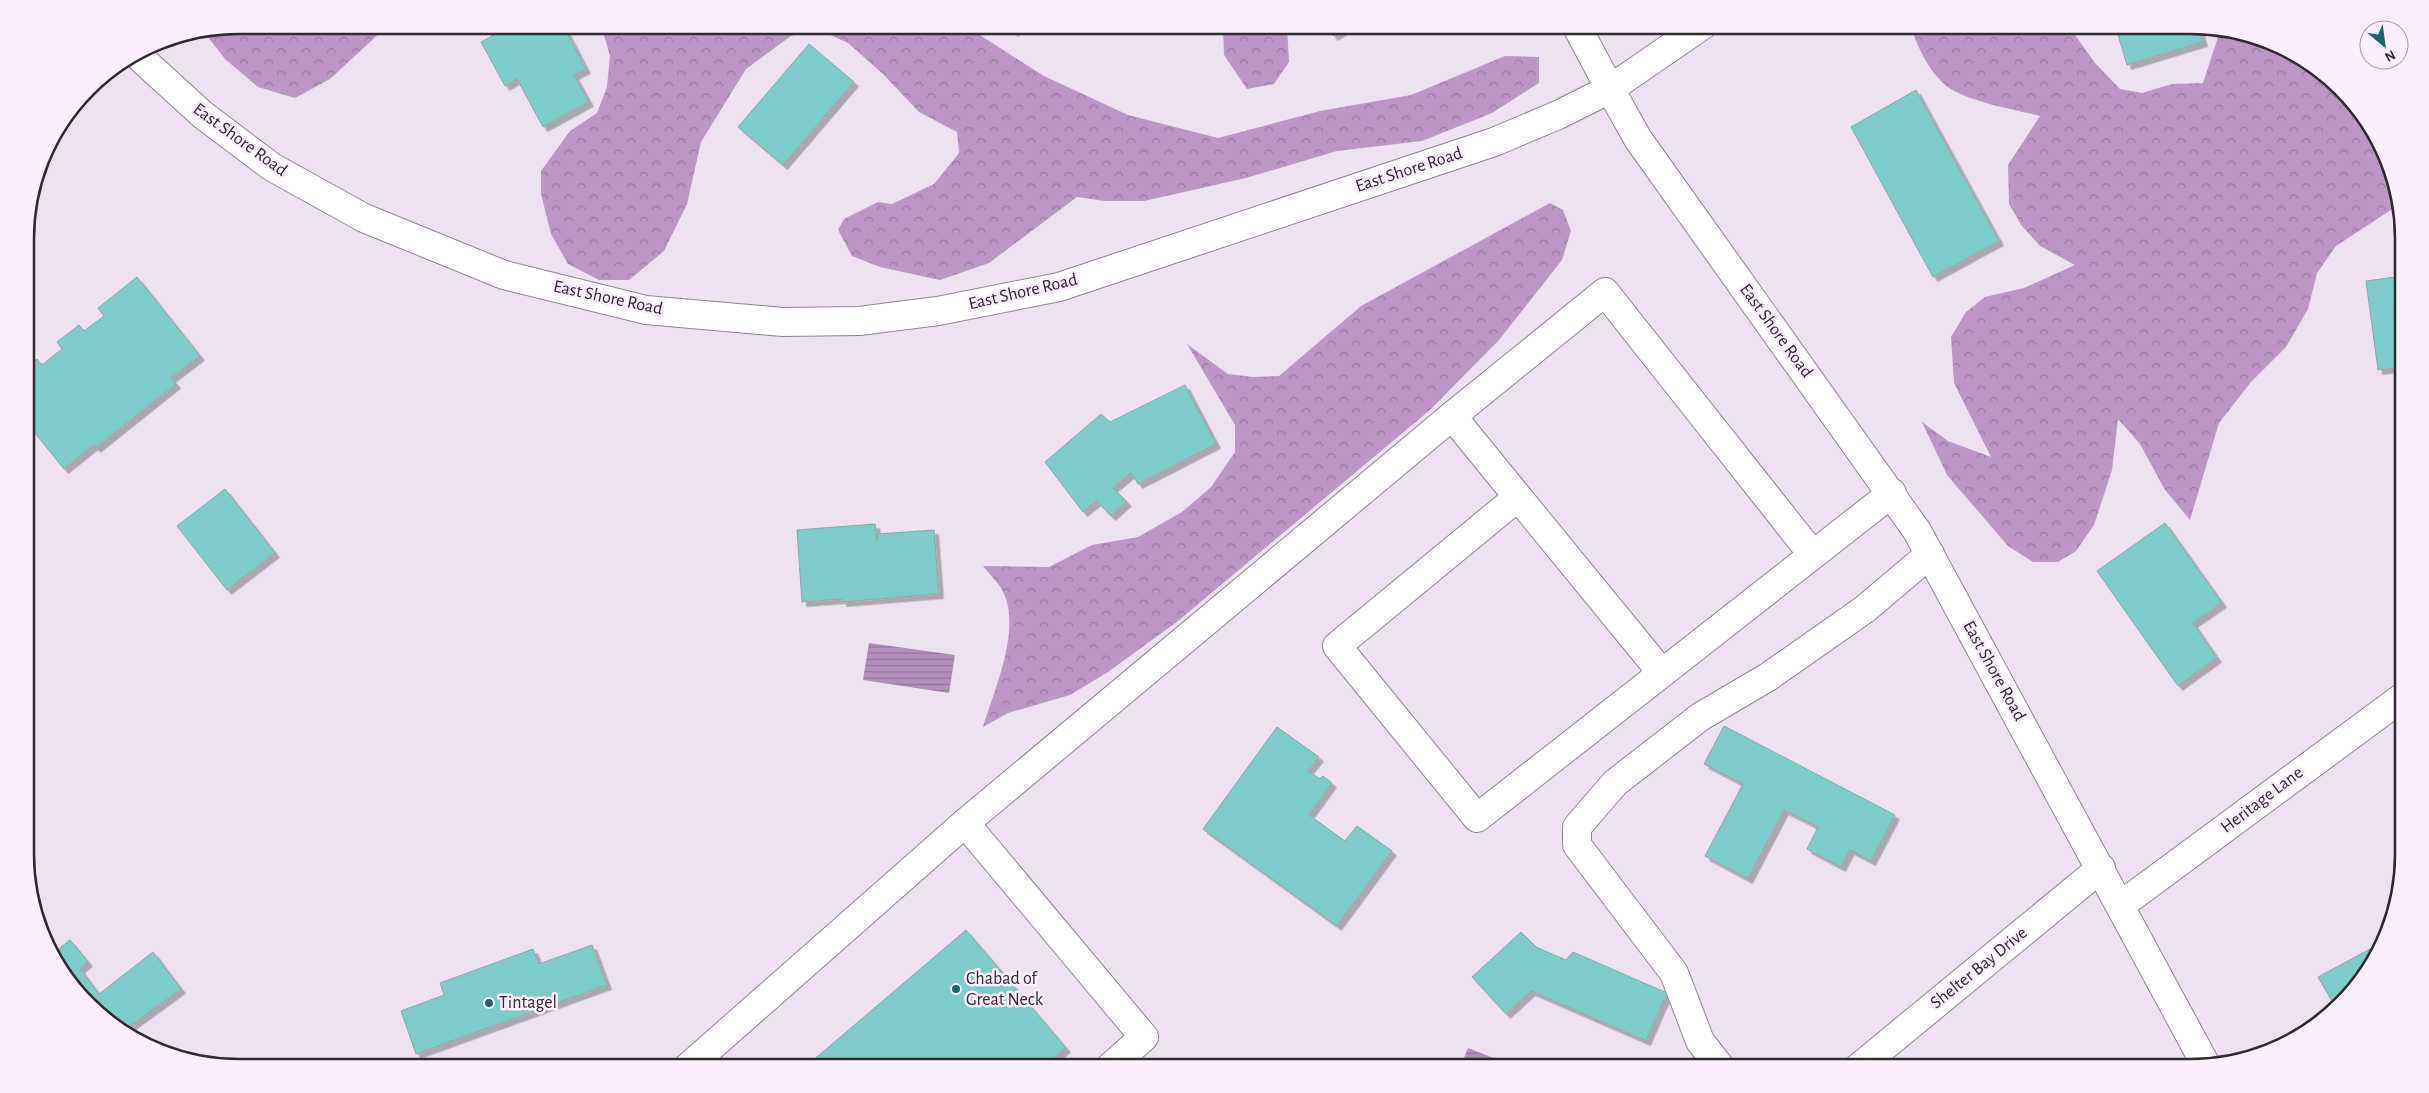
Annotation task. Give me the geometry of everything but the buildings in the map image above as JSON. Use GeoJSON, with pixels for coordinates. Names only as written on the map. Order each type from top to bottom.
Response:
{"type":"FeatureCollection","features":[{"type":"Feature","properties":{"kind":"main road"},"geometry":{"type":"LineString","coordinates":[[1581,34],[1610,89],[1691,34]]}},
{"type":"Feature","properties":{"kind":"main road","name":"East Shore Road"},"geometry":{"type":"LineString","coordinates":[[141,59],[203,115],[272,167],[364,218],[504,275],[646,310],[783,322],[859,321],[938,311],[1059,287],[1494,142],[1558,115],[1610,89],[1638,139],[1892,493],[1930,554],[2121,905],[2202,1059]]}},
{"type":"Feature","properties":{"kind":"main road"},"geometry":{"type":"LineString","coordinates":[[697,1059],[966,823],[1452,416],[1605,292],[1813,555]]}},
{"type":"Feature","properties":{"kind":"main road"},"geometry":{"type":"LineString","coordinates":[[1452,416],[1662,673]]}},
{"type":"Feature","properties":{"kind":"main road"},"geometry":{"type":"LineString","coordinates":[[1518,497],[1337,646],[1477,818],[1892,493]]}},
{"type":"Feature","properties":{"kind":"main road"},"geometry":{"type":"LineString","coordinates":[[1714,1059],[1700,1041],[1674,973],[1577,845],[1577,827],[1615,783],[1700,717],[1768,678],[1865,609],[1930,554]]}},
{"type":"Feature","properties":{"kind":"main road","name":"Heritage Lane"},"geometry":{"type":"LineString","coordinates":[[2121,905],[2395,703]]}},
{"type":"Feature","properties":{"kind":"main road"},"geometry":{"type":"LineString","coordinates":[[966,823],[1144,1037],[1120,1059]]}},
{"type":"Feature","properties":{"kind":"main road","name":"Shelter Bay Drive"},"geometry":{"type":"LineString","coordinates":[[1869,1059],[2101,868]]}},
{"type":"Feature","properties":{"kind":"green space"},"geometry":{"type":"Polygon","coordinates":[[[225,34],[379,34],[330,79],[295,98],[258,87],[225,59],[208,37],[225,34]]]}},
{"type":"Feature","properties":{"kind":"green space"},"geometry":{"type":"Polygon","coordinates":[[[604,34],[798,34],[791,36],[746,69],[701,142],[687,204],[664,251],[629,280],[599,280],[568,264],[551,234],[541,194],[541,171],[570,131],[597,113],[607,87],[610,56],[604,34]]]}},
{"type":"Feature","properties":{"kind":"green space"},"geometry":{"type":"Polygon","coordinates":[[[828,34],[978,34],[1044,76],[1128,115],[1218,138],[1320,111],[1411,95],[1505,56],[1539,57],[1539,83],[1492,113],[1422,141],[1337,151],[1246,178],[1144,201],[1105,201],[1077,197],[989,263],[940,280],[880,267],[852,256],[838,230],[844,219],[878,202],[892,204],[934,184],[959,153],[957,132],[919,112],[883,74],[848,43],[828,34]]]}},
{"type":"Feature","properties":{"kind":"green space"},"geometry":{"type":"Polygon","coordinates":[[[1223,34],[1287,34],[1289,62],[1274,84],[1247,89],[1224,55],[1223,34]]]}},
{"type":"Feature","properties":{"kind":"green space"},"geometry":{"type":"Polygon","coordinates":[[[1914,34],[2074,34],[2095,63],[2120,89],[2142,93],[2172,84],[2203,83],[2218,36],[2230,38],[2269,49],[2304,68],[2335,94],[2353,114],[2368,136],[2380,160],[2393,209],[2336,246],[2317,273],[2308,309],[2286,347],[2251,382],[2219,423],[2190,520],[2165,490],[2140,444],[2118,419],[2112,470],[2094,525],[2076,551],[2058,562],[2033,562],[2008,546],[1947,475],[1922,422],[1948,441],[1991,457],[1954,383],[1951,337],[1966,312],[1985,297],[2024,288],[2075,265],[2040,246],[2022,226],[2009,204],[2008,165],[2040,116],[1974,99],[1950,89],[1936,76],[1919,48],[1914,34]]]}},
{"type":"Feature","properties":{"kind":"green space"},"geometry":{"type":"Polygon","coordinates":[[[1550,203],[1563,210],[1571,231],[1562,260],[1499,340],[1430,410],[1178,621],[1108,672],[1070,695],[1008,713],[983,727],[1005,658],[1009,622],[1008,605],[1002,590],[983,566],[1049,567],[1092,545],[1138,537],[1182,512],[1211,487],[1235,452],[1235,425],[1187,344],[1228,374],[1253,377],[1279,376],[1361,306],[1550,203]]]}},
{"type":"Feature","properties":{"kind":"shaded area"},"geometry":{"type":"Polygon","coordinates":[[[869,643],[955,655],[949,693],[863,680],[869,643]]]}},
{"type":"Feature","properties":{"kind":"shaded area"},"geometry":{"type":"Polygon","coordinates":[[[1468,1048],[1496,1059],[1464,1059],[1468,1048]]]}},
{"type":"Feature","properties":{"kind":"place","name":"Chabad of Great Neck"},"geometry":{"type":"Point","coordinates":[956,989]}},
{"type":"Feature","properties":{"kind":"place","name":"Tintagel"},"geometry":{"type":"Point","coordinates":[489,1003]}}]}
